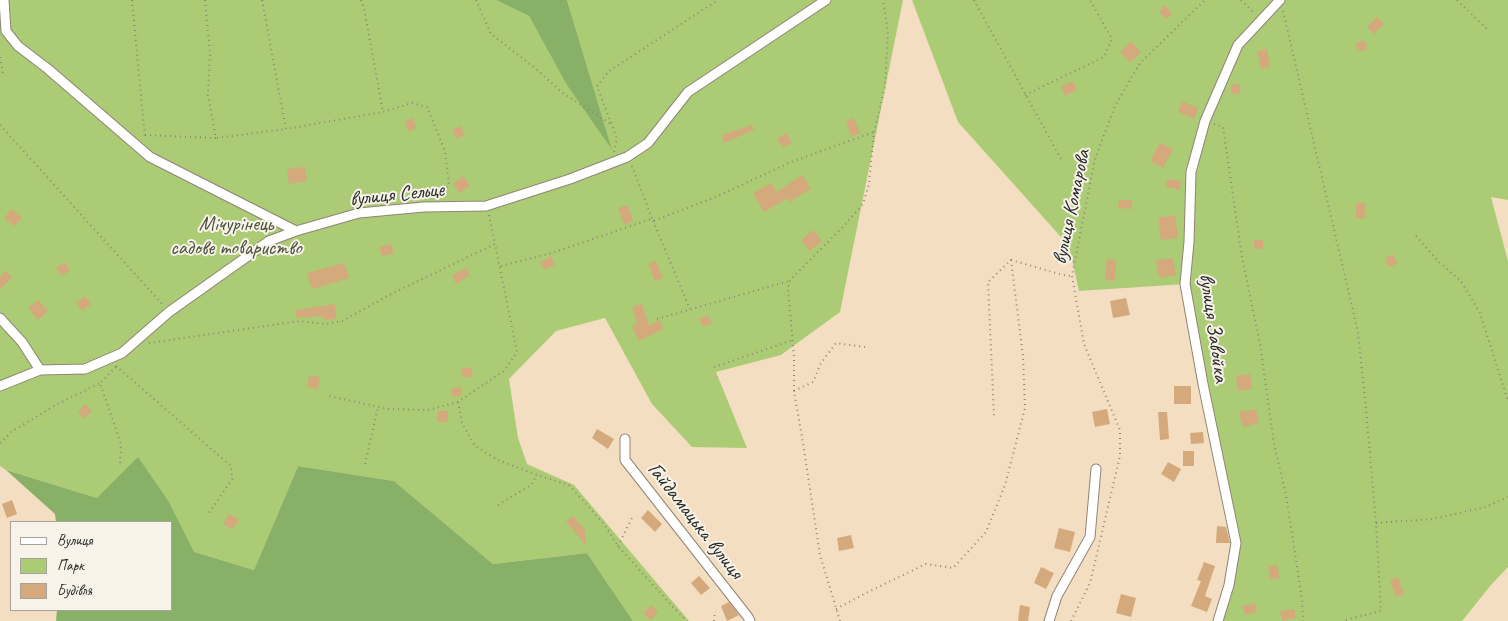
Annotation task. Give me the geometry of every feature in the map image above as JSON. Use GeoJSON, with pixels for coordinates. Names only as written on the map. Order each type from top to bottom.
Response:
{"type":"FeatureCollection","features":[{"type":"Feature","properties":{"kind":"street"},"geometry":{"type":"LineString","coordinates":[[4,0],[6,31],[18,46],[48,69],[150,157],[296,231]]}},
{"type":"Feature","properties":{"kind":"street","name":"вулиця Сельце"},"geometry":{"type":"LineString","coordinates":[[40,370],[85,369],[122,353],[169,312],[269,241],[296,231],[359,213],[424,207],[486,206],[570,180],[627,157],[648,143],[688,92],[826,0]]}},
{"type":"Feature","properties":{"kind":"street","name":"вулиця Завойка"},"geometry":{"type":"LineString","coordinates":[[1218,621],[1229,585],[1236,543],[1202,384],[1185,284],[1189,242],[1191,172],[1205,121],[1238,45],[1280,0]]}},
{"type":"Feature","properties":{"kind":"street"},"geometry":{"type":"LineString","coordinates":[[0,318],[22,342],[40,370],[0,386]]}},
{"type":"Feature","properties":{"kind":"street","name":"Гайдамацька вулиця"},"geometry":{"type":"LineString","coordinates":[[625,439],[625,460],[750,621]]}},
{"type":"Feature","properties":{"kind":"street"},"geometry":{"type":"LineString","coordinates":[[1049,621],[1057,596],[1090,537],[1096,469]]}},
{"type":"Feature","properties":{"kind":"path"},"geometry":{"type":"LineString","coordinates":[[132,0],[145,135],[216,138],[383,112],[412,103],[427,107],[445,151],[448,185],[424,207]]}},
{"type":"Feature","properties":{"kind":"path"},"geometry":{"type":"LineString","coordinates":[[205,0],[210,54],[208,95],[216,138]]}},
{"type":"Feature","properties":{"kind":"path"},"geometry":{"type":"LineString","coordinates":[[262,0],[286,128]]}},
{"type":"Feature","properties":{"kind":"path"},"geometry":{"type":"LineString","coordinates":[[361,0],[383,112]]}},
{"type":"Feature","properties":{"kind":"path"},"geometry":{"type":"LineString","coordinates":[[476,0],[491,34],[535,68],[564,94],[611,124]]}},
{"type":"Feature","properties":{"kind":"path"},"geometry":{"type":"LineString","coordinates":[[611,164],[617,139],[597,86],[608,70],[718,0]]}},
{"type":"Feature","properties":{"kind":"path"},"geometry":{"type":"LineString","coordinates":[[657,319],[790,280],[844,227],[863,204],[869,184],[874,132],[885,87],[888,32],[883,0]]}},
{"type":"Feature","properties":{"kind":"path"},"geometry":{"type":"LineString","coordinates":[[974,0],[1062,161]]}},
{"type":"Feature","properties":{"kind":"path"},"geometry":{"type":"LineString","coordinates":[[1025,95],[1104,58],[1112,39],[1090,0]]}},
{"type":"Feature","properties":{"kind":"path","name":"вулиця Комарова"},"geometry":{"type":"LineString","coordinates":[[1071,621],[1090,583],[1120,456],[1120,430],[1084,344],[1072,276],[1095,160],[1115,106],[1140,63],[1205,0]]}},
{"type":"Feature","properties":{"kind":"path"},"geometry":{"type":"LineString","coordinates":[[1241,0],[1261,20]]}},
{"type":"Feature","properties":{"kind":"path"},"geometry":{"type":"LineString","coordinates":[[1457,0],[1488,29]]}},
{"type":"Feature","properties":{"kind":"path"},"geometry":{"type":"LineString","coordinates":[[1282,10],[1358,332],[1366,409],[1376,523],[1381,611],[1342,621]]}},
{"type":"Feature","properties":{"kind":"path"},"geometry":{"type":"LineString","coordinates":[[0,57],[3,73],[0,75]]}},
{"type":"Feature","properties":{"kind":"path"},"geometry":{"type":"LineString","coordinates":[[1205,121],[1223,127],[1242,257],[1260,344],[1274,444],[1286,495],[1302,599],[1303,621]]}},
{"type":"Feature","properties":{"kind":"path"},"geometry":{"type":"LineString","coordinates":[[0,125],[169,312]]}},
{"type":"Feature","properties":{"kind":"path"},"geometry":{"type":"LineString","coordinates":[[500,266],[552,253],[652,220],[718,196],[791,162],[874,132]]}},
{"type":"Feature","properties":{"kind":"path"},"geometry":{"type":"LineString","coordinates":[[627,157],[690,309]]}},
{"type":"Feature","properties":{"kind":"path"},"geometry":{"type":"LineString","coordinates":[[329,396],[388,409],[428,410],[458,402],[505,370],[517,352],[486,206]]}},
{"type":"Feature","properties":{"kind":"path"},"geometry":{"type":"LineString","coordinates":[[1416,236],[1439,262],[1462,281],[1480,313],[1508,402]]}},
{"type":"Feature","properties":{"kind":"path"},"geometry":{"type":"LineString","coordinates":[[149,342],[300,321],[325,324],[342,321],[393,293],[495,244]]}},
{"type":"Feature","properties":{"kind":"path"},"geometry":{"type":"LineString","coordinates":[[1011,260],[1072,276]]}},
{"type":"Feature","properties":{"kind":"path"},"geometry":{"type":"LineString","coordinates":[[994,416],[988,282],[1011,260]]}},
{"type":"Feature","properties":{"kind":"path"},"geometry":{"type":"LineString","coordinates":[[836,610],[926,564],[953,568],[986,532],[1005,485],[1025,408],[1023,356],[1011,260]]}},
{"type":"Feature","properties":{"kind":"path"},"geometry":{"type":"LineString","coordinates":[[790,280],[788,289],[793,340],[794,391],[820,555],[840,621]]}},
{"type":"Feature","properties":{"kind":"path"},"geometry":{"type":"LineString","coordinates":[[714,367],[793,340]]}},
{"type":"Feature","properties":{"kind":"path"},"geometry":{"type":"LineString","coordinates":[[794,391],[813,382],[820,363],[836,343],[865,347]]}},
{"type":"Feature","properties":{"kind":"path"},"geometry":{"type":"LineString","coordinates":[[0,443],[11,432],[54,406],[100,383],[116,367],[122,353]]}},
{"type":"Feature","properties":{"kind":"path"},"geometry":{"type":"LineString","coordinates":[[116,367],[231,466],[232,479],[209,513]]}},
{"type":"Feature","properties":{"kind":"path"},"geometry":{"type":"LineString","coordinates":[[100,383],[121,444],[120,466]]}},
{"type":"Feature","properties":{"kind":"path"},"geometry":{"type":"LineString","coordinates":[[458,402],[462,423],[475,446],[498,460],[537,475],[568,484],[604,524],[618,546],[687,621]]}},
{"type":"Feature","properties":{"kind":"path"},"geometry":{"type":"LineString","coordinates":[[364,464],[378,407]]}},
{"type":"Feature","properties":{"kind":"path"},"geometry":{"type":"LineString","coordinates":[[498,505],[531,485],[537,475]]}},
{"type":"Feature","properties":{"kind":"path"},"geometry":{"type":"LineString","coordinates":[[1376,523],[1433,519],[1485,507],[1508,497]]}},
{"type":"Feature","properties":{"kind":"path"},"geometry":{"type":"LineString","coordinates":[[618,546],[632,518]]}},
{"type":"Feature","properties":{"kind":"path"},"geometry":{"type":"LineString","coordinates":[[714,621],[715,611]]}},
{"type":"Feature","properties":{"kind":"green space","name":"Мічурінець садове товариство"},"geometry":{"type":"Polygon","coordinates":[[[0,0],[496,0],[529,16],[568,85],[611,148],[567,0],[903,0],[840,312],[781,355],[716,372],[747,448],[692,447],[652,404],[605,318],[556,331],[509,379],[518,438],[527,464],[574,485],[689,621],[633,621],[587,553],[493,564],[394,481],[298,466],[254,570],[193,552],[169,502],[97,498],[6,470],[0,466],[0,0]]]}},
{"type":"Feature","properties":{"kind":"green space"},"geometry":{"type":"Polygon","coordinates":[[[496,0],[567,0],[612,150],[567,85],[529,16],[496,0]]]}},
{"type":"Feature","properties":{"kind":"green space"},"geometry":{"type":"Polygon","coordinates":[[[912,0],[1508,0],[1508,200],[1491,197],[1508,261],[1508,567],[1462,621],[1218,621],[1236,543],[1185,284],[1079,291],[1069,246],[958,122],[912,0]]]}},
{"type":"Feature","properties":{"kind":"green space"},"geometry":{"type":"Polygon","coordinates":[[[138,457],[169,502],[194,552],[254,570],[298,466],[394,481],[493,564],[587,553],[633,621],[56,621],[57,611],[172,611],[172,521],[56,521],[55,514],[6,470],[97,498],[138,457]]]}},
{"type":"Feature","properties":{"kind":"building"},"geometry":{"type":"Polygon","coordinates":[[[1165,5],[1172,14],[1166,19],[1159,11],[1165,5]]]}},
{"type":"Feature","properties":{"kind":"building"},"geometry":{"type":"Polygon","coordinates":[[[1377,17],[1384,24],[1374,34],[1367,27],[1377,17]]]}},
{"type":"Feature","properties":{"kind":"building"},"geometry":{"type":"Polygon","coordinates":[[[1131,41],[1141,52],[1130,62],[1120,52],[1131,41]]]}},
{"type":"Feature","properties":{"kind":"building"},"geometry":{"type":"Polygon","coordinates":[[[1365,41],[1367,50],[1357,51],[1356,42],[1365,41]]]}},
{"type":"Feature","properties":{"kind":"building"},"geometry":{"type":"Polygon","coordinates":[[[1267,49],[1270,67],[1261,69],[1257,51],[1267,49]]]}},
{"type":"Feature","properties":{"kind":"building"},"geometry":{"type":"Polygon","coordinates":[[[1073,81],[1077,90],[1065,96],[1061,86],[1073,81]]]}},
{"type":"Feature","properties":{"kind":"building"},"geometry":{"type":"Polygon","coordinates":[[[1239,84],[1241,93],[1232,94],[1230,85],[1239,84]]]}},
{"type":"Feature","properties":{"kind":"building"},"geometry":{"type":"Polygon","coordinates":[[[1182,101],[1198,108],[1194,119],[1178,112],[1182,101]]]}},
{"type":"Feature","properties":{"kind":"building"},"geometry":{"type":"Polygon","coordinates":[[[413,118],[416,129],[408,131],[405,121],[413,118]]]}},
{"type":"Feature","properties":{"kind":"building"},"geometry":{"type":"Polygon","coordinates":[[[854,118],[860,133],[851,137],[846,121],[854,118]]]}},
{"type":"Feature","properties":{"kind":"building"},"geometry":{"type":"Polygon","coordinates":[[[752,125],[754,130],[724,143],[722,135],[752,125]]]}},
{"type":"Feature","properties":{"kind":"building"},"geometry":{"type":"Polygon","coordinates":[[[461,126],[465,135],[456,138],[452,130],[461,126]]]}},
{"type":"Feature","properties":{"kind":"building"},"geometry":{"type":"Polygon","coordinates":[[[786,133],[792,142],[783,148],[777,139],[786,133]]]}},
{"type":"Feature","properties":{"kind":"building"},"geometry":{"type":"Polygon","coordinates":[[[1160,143],[1173,149],[1163,168],[1150,161],[1160,143]]]}},
{"type":"Feature","properties":{"kind":"building"},"geometry":{"type":"Polygon","coordinates":[[[305,167],[307,181],[289,184],[287,169],[305,167]]]}},
{"type":"Feature","properties":{"kind":"building"},"geometry":{"type":"Polygon","coordinates":[[[802,175],[811,188],[790,202],[788,198],[764,212],[753,193],[771,183],[777,192],[802,175]]]}},
{"type":"Feature","properties":{"kind":"building"},"geometry":{"type":"Polygon","coordinates":[[[463,176],[470,186],[460,193],[453,184],[463,176]]]}},
{"type":"Feature","properties":{"kind":"building"},"geometry":{"type":"Polygon","coordinates":[[[1167,179],[1181,181],[1180,190],[1166,187],[1167,179]]]}},
{"type":"Feature","properties":{"kind":"building"},"geometry":{"type":"Polygon","coordinates":[[[1119,200],[1132,200],[1132,209],[1118,208],[1119,200]]]}},
{"type":"Feature","properties":{"kind":"building"},"geometry":{"type":"Polygon","coordinates":[[[1356,203],[1365,203],[1366,218],[1356,218],[1356,203]]]}},
{"type":"Feature","properties":{"kind":"building"},"geometry":{"type":"Polygon","coordinates":[[[628,205],[633,221],[624,224],[618,208],[628,205]]]}},
{"type":"Feature","properties":{"kind":"building"},"geometry":{"type":"Polygon","coordinates":[[[12,209],[22,218],[14,226],[4,218],[12,209]]]}},
{"type":"Feature","properties":{"kind":"building"},"geometry":{"type":"Polygon","coordinates":[[[1175,215],[1178,238],[1161,240],[1158,218],[1175,215]]]}},
{"type":"Feature","properties":{"kind":"building"},"geometry":{"type":"Polygon","coordinates":[[[216,219],[222,228],[214,233],[208,224],[216,219]]]}},
{"type":"Feature","properties":{"kind":"building"},"geometry":{"type":"Polygon","coordinates":[[[813,230],[822,241],[810,251],[801,240],[813,230]]]}},
{"type":"Feature","properties":{"kind":"building"},"geometry":{"type":"Polygon","coordinates":[[[1254,240],[1263,240],[1263,249],[1254,249],[1254,240]]]}},
{"type":"Feature","properties":{"kind":"building"},"geometry":{"type":"Polygon","coordinates":[[[391,244],[394,253],[382,256],[379,247],[391,244]]]}},
{"type":"Feature","properties":{"kind":"building"},"geometry":{"type":"Polygon","coordinates":[[[1393,254],[1397,264],[1389,267],[1385,258],[1393,254]]]}},
{"type":"Feature","properties":{"kind":"building"},"geometry":{"type":"Polygon","coordinates":[[[551,256],[555,265],[544,270],[540,262],[551,256]]]}},
{"type":"Feature","properties":{"kind":"building"},"geometry":{"type":"Polygon","coordinates":[[[1173,258],[1176,275],[1159,278],[1156,260],[1173,258]]]}},
{"type":"Feature","properties":{"kind":"building"},"geometry":{"type":"Polygon","coordinates":[[[1107,259],[1116,260],[1115,281],[1105,280],[1107,259]]]}},
{"type":"Feature","properties":{"kind":"building"},"geometry":{"type":"Polygon","coordinates":[[[656,261],[663,278],[655,281],[648,264],[656,261]]]}},
{"type":"Feature","properties":{"kind":"building"},"geometry":{"type":"Polygon","coordinates":[[[64,262],[70,270],[62,276],[56,268],[64,262]]]}},
{"type":"Feature","properties":{"kind":"building"},"geometry":{"type":"Polygon","coordinates":[[[344,263],[349,278],[312,289],[307,273],[344,263]]]}},
{"type":"Feature","properties":{"kind":"building"},"geometry":{"type":"Polygon","coordinates":[[[466,268],[470,275],[456,284],[452,275],[466,268]]]}},
{"type":"Feature","properties":{"kind":"building"},"geometry":{"type":"Polygon","coordinates":[[[5,271],[12,277],[0,289],[0,277],[5,271]]]}},
{"type":"Feature","properties":{"kind":"building"},"geometry":{"type":"Polygon","coordinates":[[[85,296],[91,304],[82,311],[76,302],[85,296]]]}},
{"type":"Feature","properties":{"kind":"building"},"geometry":{"type":"Polygon","coordinates":[[[1126,298],[1130,315],[1113,318],[1110,301],[1126,298]]]}},
{"type":"Feature","properties":{"kind":"building"},"geometry":{"type":"Polygon","coordinates":[[[38,300],[48,311],[38,320],[28,308],[38,300]]]}},
{"type":"Feature","properties":{"kind":"building"},"geometry":{"type":"Polygon","coordinates":[[[335,304],[336,319],[324,320],[324,316],[297,318],[295,310],[335,304]]]}},
{"type":"Feature","properties":{"kind":"building"},"geometry":{"type":"Polygon","coordinates":[[[642,304],[649,325],[660,320],[663,329],[639,341],[632,326],[637,324],[632,307],[642,304]]]}},
{"type":"Feature","properties":{"kind":"building"},"geometry":{"type":"Polygon","coordinates":[[[708,315],[712,323],[703,327],[699,319],[708,315]]]}},
{"type":"Feature","properties":{"kind":"building"},"geometry":{"type":"Polygon","coordinates":[[[471,367],[473,376],[463,378],[461,369],[471,367]]]}},
{"type":"Feature","properties":{"kind":"building"},"geometry":{"type":"Polygon","coordinates":[[[1250,374],[1252,389],[1238,391],[1236,376],[1250,374]]]}},
{"type":"Feature","properties":{"kind":"building"},"geometry":{"type":"Polygon","coordinates":[[[309,376],[320,377],[318,389],[307,387],[309,376]]]}},
{"type":"Feature","properties":{"kind":"building"},"geometry":{"type":"Polygon","coordinates":[[[1174,386],[1191,386],[1191,404],[1174,404],[1174,386]]]}},
{"type":"Feature","properties":{"kind":"building"},"geometry":{"type":"Polygon","coordinates":[[[461,387],[462,396],[452,397],[451,388],[461,387]]]}},
{"type":"Feature","properties":{"kind":"building"},"geometry":{"type":"Polygon","coordinates":[[[85,404],[92,411],[84,419],[78,412],[85,404]]]}},
{"type":"Feature","properties":{"kind":"building"},"geometry":{"type":"Polygon","coordinates":[[[1107,409],[1110,424],[1095,427],[1092,412],[1107,409]]]}},
{"type":"Feature","properties":{"kind":"building"},"geometry":{"type":"Polygon","coordinates":[[[1256,409],[1259,423],[1243,427],[1239,412],[1256,409]]]}},
{"type":"Feature","properties":{"kind":"building"},"geometry":{"type":"Polygon","coordinates":[[[438,411],[448,411],[448,422],[437,422],[438,411]]]}},
{"type":"Feature","properties":{"kind":"building"},"geometry":{"type":"Polygon","coordinates":[[[1158,412],[1167,412],[1169,439],[1160,440],[1158,412]]]}},
{"type":"Feature","properties":{"kind":"building"},"geometry":{"type":"Polygon","coordinates":[[[597,429],[614,439],[608,449],[592,438],[597,429]]]}},
{"type":"Feature","properties":{"kind":"building"},"geometry":{"type":"Polygon","coordinates":[[[1203,432],[1204,443],[1191,444],[1190,433],[1203,432]]]}},
{"type":"Feature","properties":{"kind":"building"},"geometry":{"type":"Polygon","coordinates":[[[1183,451],[1194,451],[1194,466],[1183,466],[1183,451]]]}},
{"type":"Feature","properties":{"kind":"building"},"geometry":{"type":"Polygon","coordinates":[[[1168,462],[1181,469],[1174,482],[1161,474],[1168,462]]]}},
{"type":"Feature","properties":{"kind":"building"},"geometry":{"type":"Polygon","coordinates":[[[12,500],[17,514],[7,518],[2,504],[12,500]]]}},
{"type":"Feature","properties":{"kind":"building"},"geometry":{"type":"Polygon","coordinates":[[[648,510],[662,524],[655,532],[641,518],[648,510]]]}},
{"type":"Feature","properties":{"kind":"building"},"geometry":{"type":"Polygon","coordinates":[[[229,514],[239,519],[233,529],[223,524],[229,514]]]}},
{"type":"Feature","properties":{"kind":"building"},"geometry":{"type":"Polygon","coordinates":[[[573,516],[585,530],[586,546],[566,521],[573,516]]]}},
{"type":"Feature","properties":{"kind":"building"},"geometry":{"type":"Polygon","coordinates":[[[1217,526],[1226,527],[1230,543],[1216,543],[1217,526]]]}},
{"type":"Feature","properties":{"kind":"building"},"geometry":{"type":"Polygon","coordinates":[[[1059,528],[1075,532],[1070,552],[1054,548],[1059,528]]]}},
{"type":"Feature","properties":{"kind":"building"},"geometry":{"type":"Polygon","coordinates":[[[851,535],[854,548],[839,551],[837,538],[851,535]]]}},
{"type":"Feature","properties":{"kind":"building"},"geometry":{"type":"Polygon","coordinates":[[[1204,562],[1215,566],[1205,596],[1212,599],[1207,612],[1191,606],[1201,581],[1197,580],[1204,562]]]}},
{"type":"Feature","properties":{"kind":"building"},"geometry":{"type":"Polygon","coordinates":[[[1277,565],[1280,578],[1270,579],[1268,567],[1277,565]]]}},
{"type":"Feature","properties":{"kind":"building"},"geometry":{"type":"Polygon","coordinates":[[[1041,567],[1054,573],[1046,589],[1034,583],[1041,567]]]}},
{"type":"Feature","properties":{"kind":"building"},"geometry":{"type":"Polygon","coordinates":[[[699,576],[710,588],[701,595],[691,583],[699,576]]]}},
{"type":"Feature","properties":{"kind":"building"},"geometry":{"type":"Polygon","coordinates":[[[1398,577],[1404,594],[1396,597],[1390,580],[1398,577]]]}},
{"type":"Feature","properties":{"kind":"building"},"geometry":{"type":"Polygon","coordinates":[[[1121,594],[1136,598],[1131,617],[1116,613],[1121,594]]]}},
{"type":"Feature","properties":{"kind":"building"},"geometry":{"type":"Polygon","coordinates":[[[729,602],[739,615],[727,621],[721,606],[729,602]]]}},
{"type":"Feature","properties":{"kind":"building"},"geometry":{"type":"Polygon","coordinates":[[[1255,603],[1257,612],[1245,615],[1242,606],[1255,603]]]}},
{"type":"Feature","properties":{"kind":"building"},"geometry":{"type":"Polygon","coordinates":[[[651,605],[658,612],[651,620],[643,613],[651,605]]]}},
{"type":"Feature","properties":{"kind":"building"},"geometry":{"type":"Polygon","coordinates":[[[1020,605],[1030,607],[1028,621],[1018,621],[1020,605]]]}},
{"type":"Feature","properties":{"kind":"building"},"geometry":{"type":"Polygon","coordinates":[[[1294,609],[1296,618],[1282,621],[1280,611],[1294,609]]]}}]}
